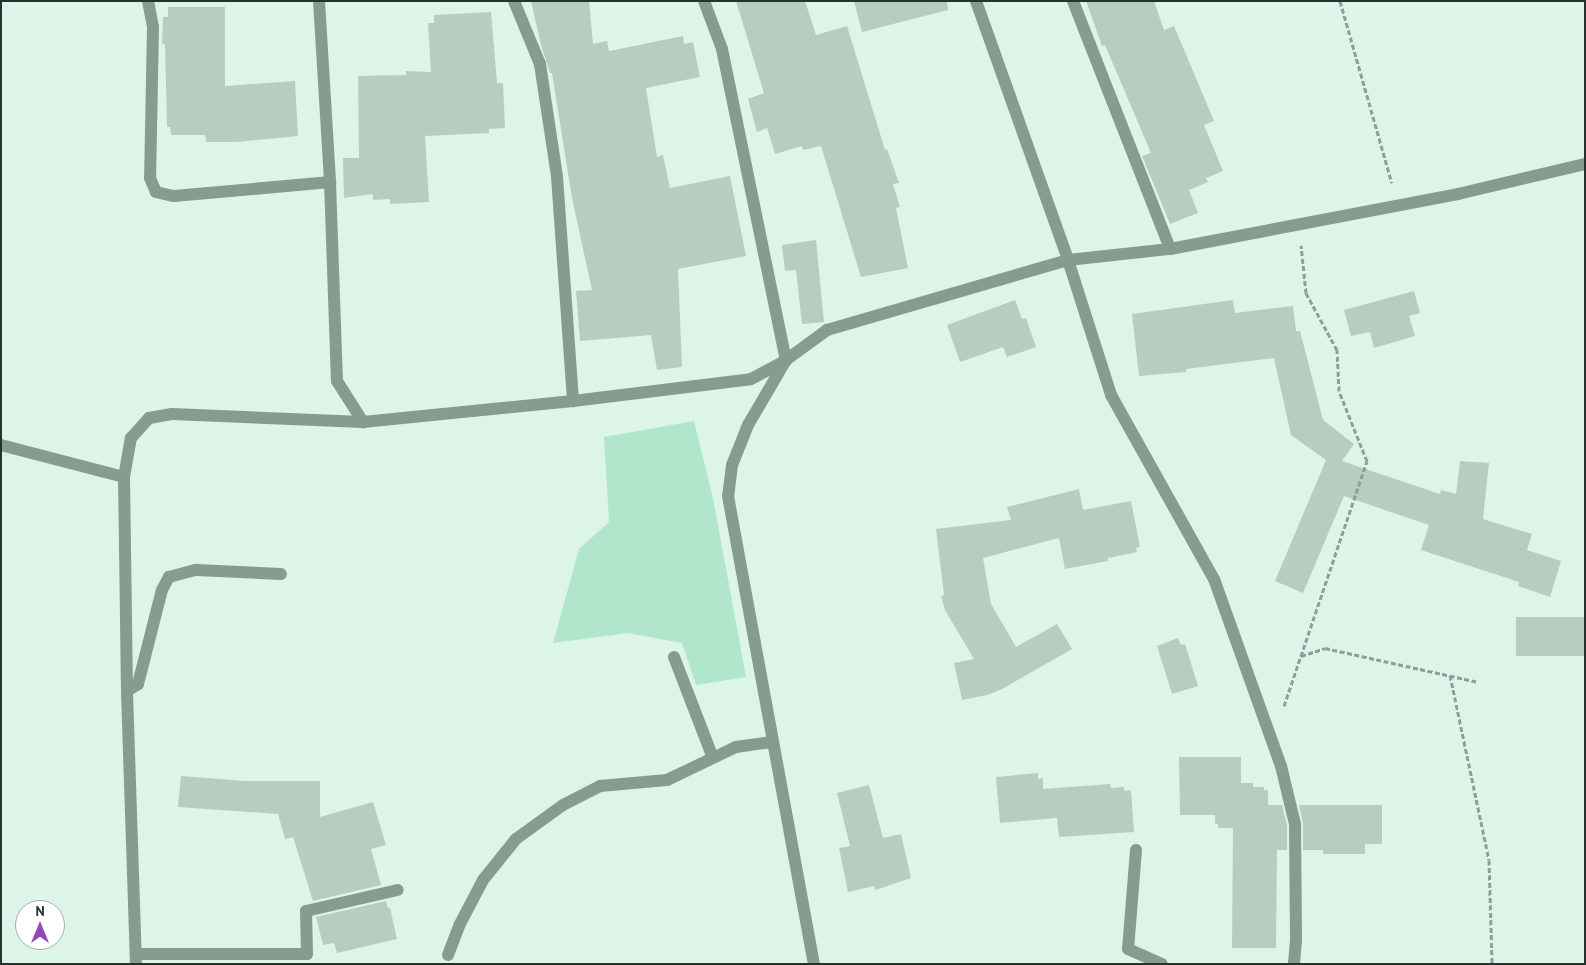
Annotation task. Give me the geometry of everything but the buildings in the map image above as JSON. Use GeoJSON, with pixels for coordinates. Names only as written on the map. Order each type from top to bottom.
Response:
{"type":"FeatureCollection","features":[{"type":"Feature","properties":{"kind":"street"},"geometry":{"type":"LineString","coordinates":[[148,1],[152,27],[150,178],[156,192],[174,196],[330,182]]}},
{"type":"Feature","properties":{"kind":"street"},"geometry":{"type":"LineString","coordinates":[[319,1],[330,182],[337,381],[363,422]]}},
{"type":"Feature","properties":{"kind":"street"},"geometry":{"type":"LineString","coordinates":[[514,1],[540,64],[557,177],[573,400]]}},
{"type":"Feature","properties":{"kind":"street"},"geometry":{"type":"LineString","coordinates":[[704,1],[722,49],[786,360],[748,425],[732,465],[728,496],[814,964]]}},
{"type":"Feature","properties":{"kind":"street"},"geometry":{"type":"LineString","coordinates":[[976,1],[1068,260],[1111,395],[1214,580],[1281,766],[1295,824],[1296,940],[1294,964]]}},
{"type":"Feature","properties":{"kind":"street"},"geometry":{"type":"LineString","coordinates":[[1073,1],[1170,249]]}},
{"type":"Feature","properties":{"kind":"street"},"geometry":{"type":"LineString","coordinates":[[398,890],[306,911],[307,954],[136,959],[124,477],[131,438],[149,418],[172,414],[363,422],[751,380],[786,360],[828,330],[1068,260],[1170,249],[1398,206],[1585,164]]}},
{"type":"Feature","properties":{"kind":"street"},"geometry":{"type":"LineString","coordinates":[[1,445],[124,477]]}},
{"type":"Feature","properties":{"kind":"street"},"geometry":{"type":"LineString","coordinates":[[128,691],[138,684],[162,590],[169,577],[196,570],[281,574]]}},
{"type":"Feature","properties":{"kind":"street"},"geometry":{"type":"LineString","coordinates":[[674,657],[713,758]]}},
{"type":"Feature","properties":{"kind":"street"},"geometry":{"type":"LineString","coordinates":[[448,955],[460,924],[483,880],[516,839],[563,805],[600,786],[667,780],[736,747],[773,742]]}},
{"type":"Feature","properties":{"kind":"street"},"geometry":{"type":"LineString","coordinates":[[1136,850],[1128,949],[1162,964]]}},
{"type":"Feature","properties":{"kind":"path"},"geometry":{"type":"LineString","coordinates":[[1340,1],[1398,206]]}},
{"type":"Feature","properties":{"kind":"path"},"geometry":{"type":"LineString","coordinates":[[1267,725],[1282,713],[1368,461],[1340,391],[1337,350],[1306,293],[1299,225]]}},
{"type":"Feature","properties":{"kind":"path"},"geometry":{"type":"LineString","coordinates":[[1301,656],[1325,648],[1478,682]]}},
{"type":"Feature","properties":{"kind":"path"},"geometry":{"type":"LineString","coordinates":[[1450,675],[1489,860],[1492,964]]}},
{"type":"Feature","properties":{"kind":"green space"},"geometry":{"type":"Polygon","coordinates":[[[694,421],[713,498],[746,677],[696,685],[682,643],[628,633],[553,643],[579,549],[609,522],[604,437],[694,421]]]}}]}
